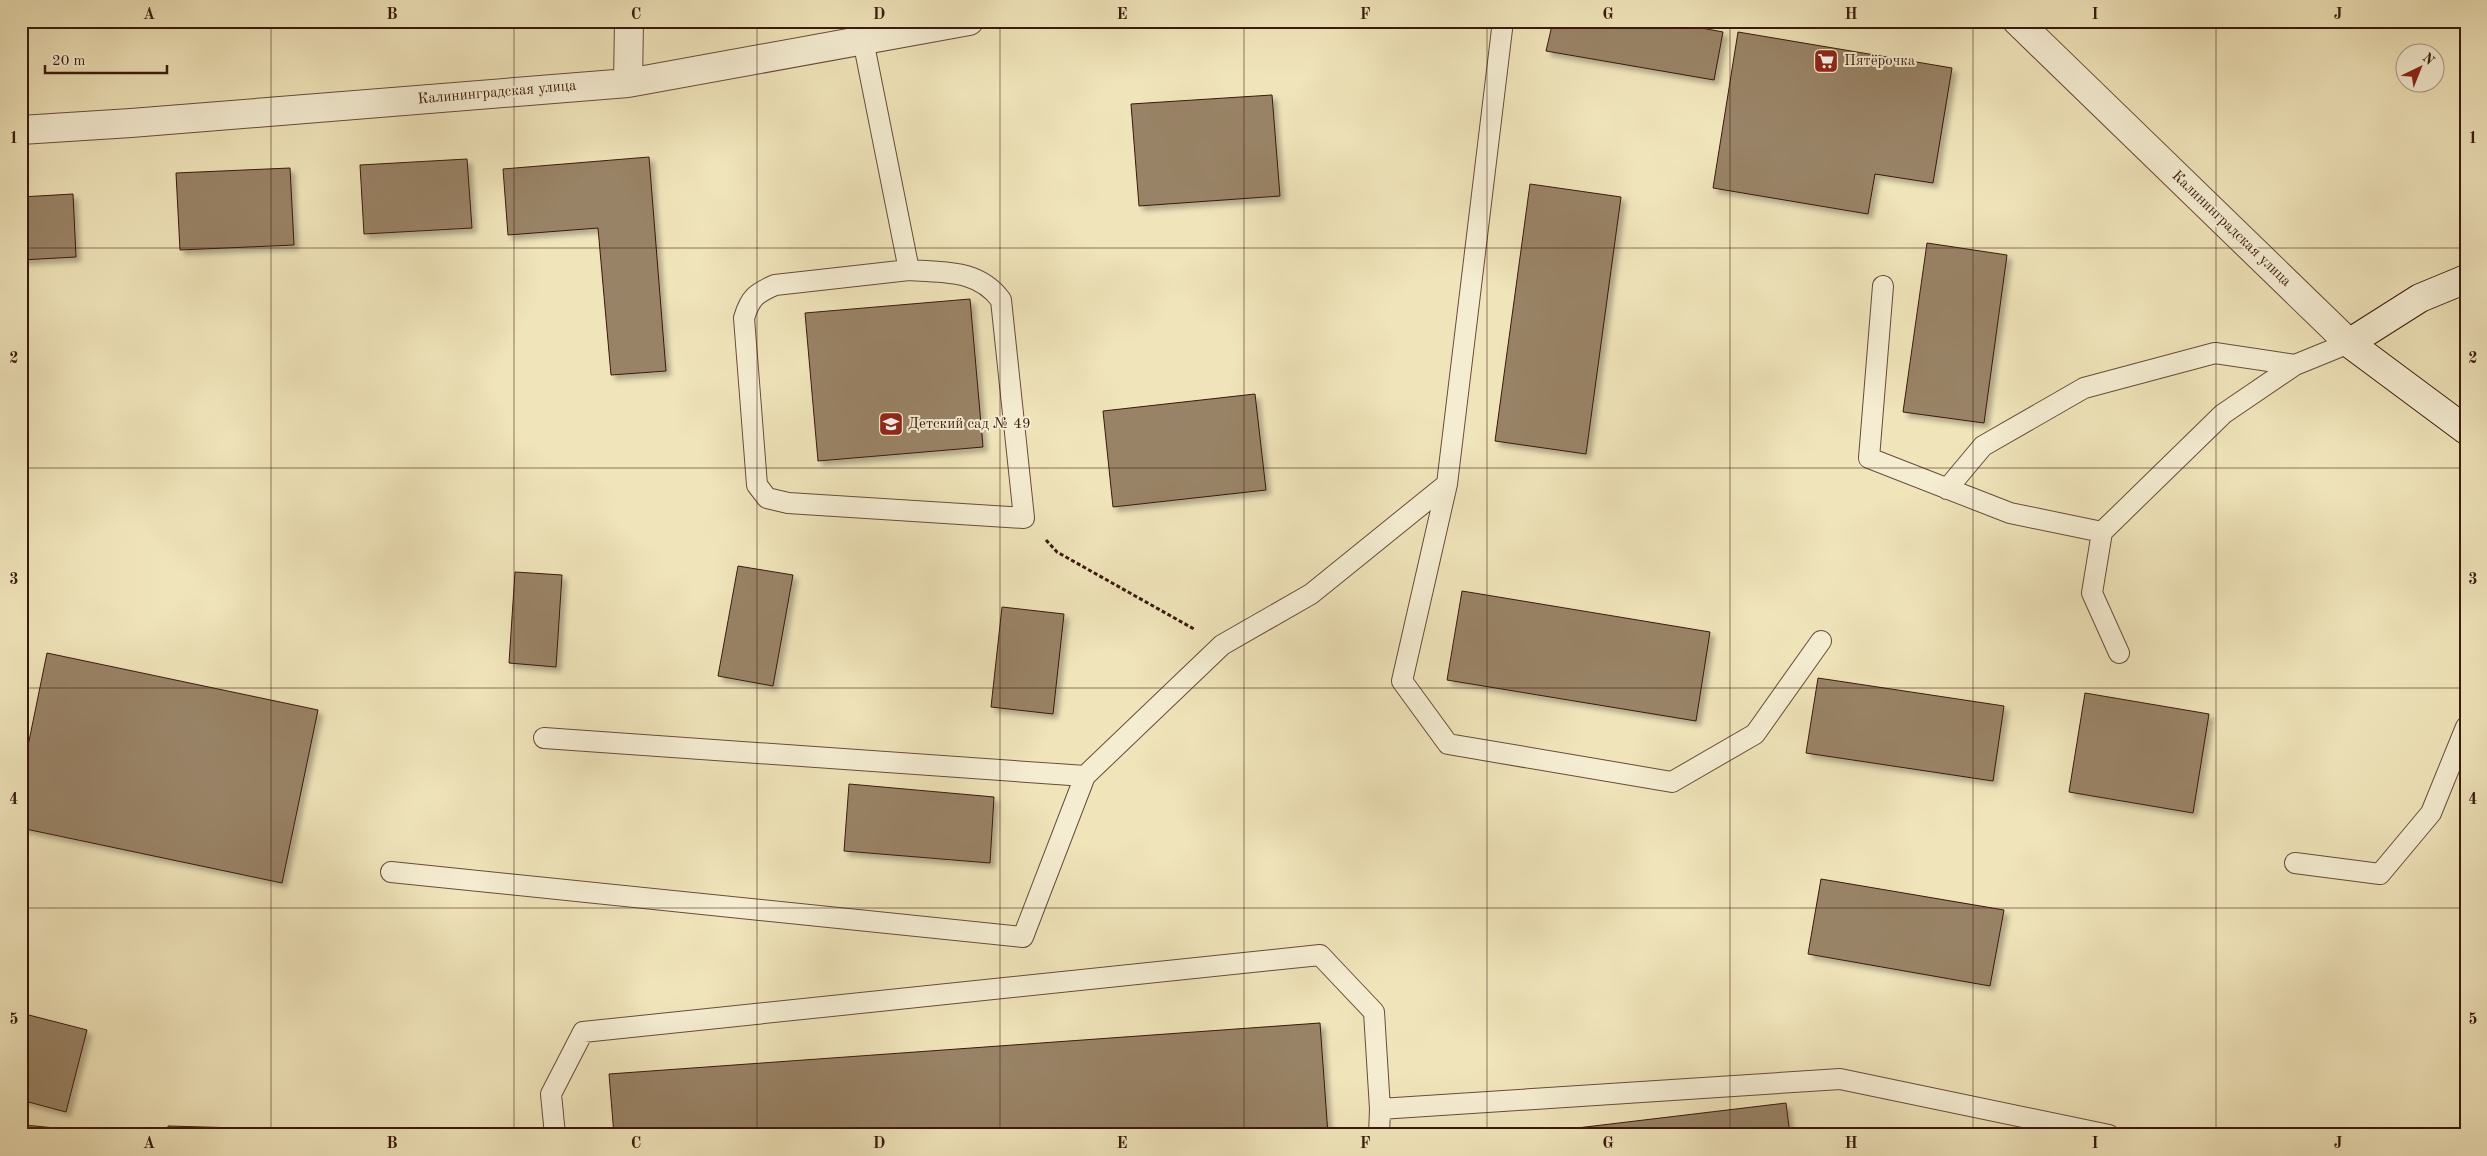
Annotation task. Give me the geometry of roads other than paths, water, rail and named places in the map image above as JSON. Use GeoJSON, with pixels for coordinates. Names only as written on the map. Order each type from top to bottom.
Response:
{"type":"FeatureCollection","features":[{"type":"Feature","properties":{"kind":"street"},"geometry":{"type":"LineString","coordinates":[[628,83],[629,21]]}},
{"type":"Feature","properties":{"kind":"street","name":"Калининградская улица"},"geometry":{"type":"LineString","coordinates":[[21,130],[628,83],[969,21]]}},
{"type":"Feature","properties":{"kind":"street","name":"Калининградская улица"},"geometry":{"type":"LineString","coordinates":[[2017,21],[2349,343],[2466,430]]}},
{"type":"Feature","properties":{"kind":"street"},"geometry":{"type":"LineString","coordinates":[[2349,343],[2420,298],[2466,279]]}},
{"type":"Feature","properties":{"kind":"lane"},"geometry":{"type":"LineString","coordinates":[[1502,21],[1447,484],[1402,681],[1448,744],[1672,782],[1755,734],[1821,641]]}},
{"type":"Feature","properties":{"kind":"lane"},"geometry":{"type":"LineString","coordinates":[[863,40],[909,270]]}},
{"type":"Feature","properties":{"kind":"lane"},"geometry":{"type":"LineString","coordinates":[[909,270],[966,275],[993,289],[1001,300],[1024,518],[788,503],[767,498],[757,485],[744,318],[748,305],[759,291],[775,285],[909,270]]}},
{"type":"Feature","properties":{"kind":"lane"},"geometry":{"type":"LineString","coordinates":[[1883,286],[1869,458],[2010,513],[2102,532]]}},
{"type":"Feature","properties":{"kind":"lane"},"geometry":{"type":"LineString","coordinates":[[2119,653],[2092,593],[2102,532],[2224,414],[2295,365],[2349,343]]}},
{"type":"Feature","properties":{"kind":"lane"},"geometry":{"type":"LineString","coordinates":[[1947,489],[1983,446],[2084,388],[2215,353],[2295,365]]}},
{"type":"Feature","properties":{"kind":"lane"},"geometry":{"type":"LineString","coordinates":[[391,872],[1023,937],[1085,776],[1222,645],[1311,594],[1447,484]]}},
{"type":"Feature","properties":{"kind":"lane"},"geometry":{"type":"LineString","coordinates":[[2295,863],[2380,874],[2431,813],[2466,727]]}},
{"type":"Feature","properties":{"kind":"lane"},"geometry":{"type":"LineString","coordinates":[[544,738],[1085,776]]}},
{"type":"Feature","properties":{"kind":"lane"},"geometry":{"type":"LineString","coordinates":[[554,1135],[551,1094],[583,1032],[1320,955],[1374,1012],[1380,1109],[1379,1135]]}},
{"type":"Feature","properties":{"kind":"lane"},"geometry":{"type":"LineString","coordinates":[[1380,1109],[1840,1079],[2109,1135]]}},
{"type":"Feature","properties":{"kind":"place","name":"Пятёрочка"},"geometry":{"type":"Point","coordinates":[1826,61]}},
{"type":"Feature","properties":{"kind":"place","name":"Детский сад № 49"},"geometry":{"type":"Point","coordinates":[891,424]}}]}
